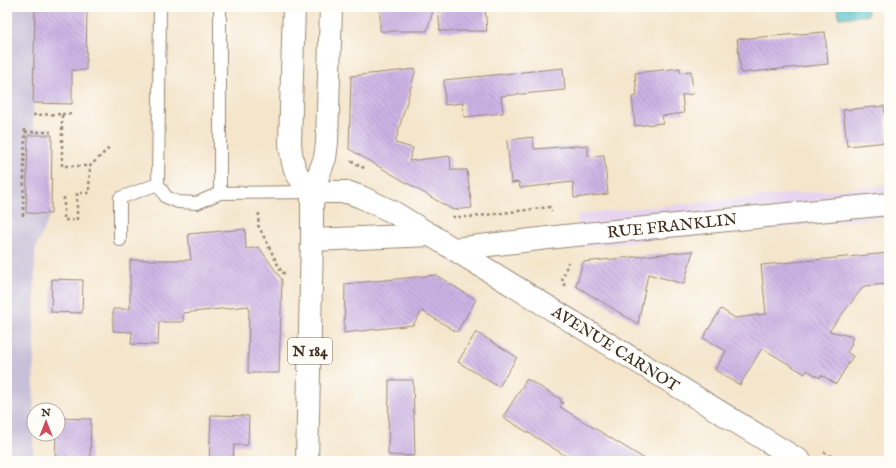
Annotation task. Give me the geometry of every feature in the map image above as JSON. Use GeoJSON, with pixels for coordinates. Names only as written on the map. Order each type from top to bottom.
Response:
{"type":"FeatureCollection","features":[{"type":"Feature","properties":{"kind":"street"},"geometry":{"type":"LineString","coordinates":[[294,7],[290,143],[291,156],[301,181],[312,192]]}},
{"type":"Feature","properties":{"kind":"street","name":"N 184"},"geometry":{"type":"LineString","coordinates":[[307,461],[312,192],[325,158],[327,143],[331,7]]}},
{"type":"Feature","properties":{"kind":"street","name":"AVENUE CARNOT"},"geometry":{"type":"LineString","coordinates":[[312,192],[347,192],[393,212],[800,461]]}},
{"type":"Feature","properties":{"kind":"street","name":"RUE FRANKLIN"},"geometry":{"type":"LineString","coordinates":[[455,249],[566,236],[889,204]]}},
{"type":"Feature","properties":{"kind":"street"},"geometry":{"type":"LineString","coordinates":[[312,240],[432,235]]}},
{"type":"Feature","properties":{"kind":"lane"},"geometry":{"type":"LineString","coordinates":[[160,7],[158,184],[166,197],[178,202],[197,203],[220,193],[312,192]]}},
{"type":"Feature","properties":{"kind":"lane"},"geometry":{"type":"LineString","coordinates":[[220,7],[220,193]]}},
{"type":"Feature","properties":{"kind":"lane"},"geometry":{"type":"LineString","coordinates":[[120,240],[120,198],[158,184]]}},
{"type":"Feature","properties":{"kind":"path"},"geometry":{"type":"LineString","coordinates":[[62,114],[62,166],[90,166],[110,147]]}},
{"type":"Feature","properties":{"kind":"path"},"geometry":{"type":"LineString","coordinates":[[33,115],[72,114]]}},
{"type":"Feature","properties":{"kind":"path"},"geometry":{"type":"LineString","coordinates":[[24,216],[25,128]]}},
{"type":"Feature","properties":{"kind":"path"},"geometry":{"type":"LineString","coordinates":[[25,132],[51,132]]}},
{"type":"Feature","properties":{"kind":"path"},"geometry":{"type":"LineString","coordinates":[[346,157],[370,172]]}},
{"type":"Feature","properties":{"kind":"path"},"geometry":{"type":"LineString","coordinates":[[64,197],[64,220],[77,220],[77,193],[89,193],[90,166]]}},
{"type":"Feature","properties":{"kind":"path"},"geometry":{"type":"LineString","coordinates":[[448,217],[470,217],[550,207],[566,236]]}},
{"type":"Feature","properties":{"kind":"path"},"geometry":{"type":"LineString","coordinates":[[259,212],[258,225],[282,273],[288,273]]}},
{"type":"Feature","properties":{"kind":"shaded area"},"geometry":{"type":"Polygon","coordinates":[[[7,7],[35,7],[33,128],[52,128],[51,214],[35,250],[34,402],[26,402],[26,442],[33,442],[33,461],[7,461],[7,7]]]}},
{"type":"Feature","properties":{"kind":"shaded area"},"geometry":{"type":"Polygon","coordinates":[[[889,185],[889,217],[580,247],[577,214],[889,185]]]}},
{"type":"Feature","properties":{"kind":"water"},"geometry":{"type":"Polygon","coordinates":[[[837,7],[867,7],[868,15],[839,18],[837,7]]]}},
{"type":"Feature","properties":{"kind":"building"},"geometry":{"type":"Polygon","coordinates":[[[35,7],[87,7],[86,70],[72,70],[72,104],[33,103],[35,7]]]}},
{"type":"Feature","properties":{"kind":"building"},"geometry":{"type":"Polygon","coordinates":[[[380,7],[434,7],[427,31],[380,31],[380,7]]]}},
{"type":"Feature","properties":{"kind":"building"},"geometry":{"type":"Polygon","coordinates":[[[438,7],[485,7],[487,31],[440,31],[438,7]]]}},
{"type":"Feature","properties":{"kind":"building"},"geometry":{"type":"Polygon","coordinates":[[[825,32],[828,64],[741,73],[737,39],[825,32]]]}},
{"type":"Feature","properties":{"kind":"building"},"geometry":{"type":"Polygon","coordinates":[[[563,68],[565,90],[501,96],[503,113],[464,117],[463,103],[445,105],[444,80],[563,68]]]}},
{"type":"Feature","properties":{"kind":"building"},"geometry":{"type":"Polygon","coordinates":[[[680,68],[680,72],[691,71],[693,94],[682,95],[684,113],[662,116],[663,123],[635,126],[632,97],[637,96],[635,73],[680,68]]]}},
{"type":"Feature","properties":{"kind":"building"},"geometry":{"type":"Polygon","coordinates":[[[416,69],[395,143],[413,148],[409,161],[450,156],[451,170],[467,170],[472,208],[453,210],[349,149],[351,76],[416,69]]]}},
{"type":"Feature","properties":{"kind":"building"},"geometry":{"type":"Polygon","coordinates":[[[884,106],[888,142],[847,146],[843,110],[884,106]]]}},
{"type":"Feature","properties":{"kind":"building"},"geometry":{"type":"Polygon","coordinates":[[[28,135],[52,135],[51,214],[26,213],[28,135]]]}},
{"type":"Feature","properties":{"kind":"building"},"geometry":{"type":"Polygon","coordinates":[[[533,137],[534,149],[588,145],[588,156],[604,155],[608,194],[574,198],[573,182],[520,188],[519,182],[511,183],[507,140],[533,137]]]}},
{"type":"Feature","properties":{"kind":"building"},"geometry":{"type":"Polygon","coordinates":[[[245,229],[246,249],[259,247],[282,280],[279,373],[248,373],[249,306],[183,313],[183,322],[159,322],[158,345],[131,344],[132,332],[113,331],[113,309],[130,309],[130,260],[191,260],[188,234],[245,229]]]}},
{"type":"Feature","properties":{"kind":"building"},"geometry":{"type":"Polygon","coordinates":[[[693,251],[684,284],[648,274],[638,324],[576,286],[583,262],[693,251]]]}},
{"type":"Feature","properties":{"kind":"building"},"geometry":{"type":"Polygon","coordinates":[[[889,253],[889,284],[864,286],[829,331],[853,337],[851,342],[852,344],[847,352],[853,356],[836,384],[821,375],[820,378],[807,370],[805,374],[762,348],[740,385],[715,370],[726,351],[703,338],[721,309],[735,318],[766,314],[761,265],[889,253]]]}},
{"type":"Feature","properties":{"kind":"building"},"geometry":{"type":"Polygon","coordinates":[[[436,275],[476,300],[457,332],[422,311],[413,325],[344,333],[345,284],[436,275]]]}},
{"type":"Feature","properties":{"kind":"building"},"geometry":{"type":"Polygon","coordinates":[[[52,279],[83,280],[82,313],[51,312],[52,279]]]}},
{"type":"Feature","properties":{"kind":"building"},"geometry":{"type":"Polygon","coordinates":[[[476,332],[517,357],[499,387],[458,362],[476,332]]]}},
{"type":"Feature","properties":{"kind":"building"},"geometry":{"type":"Polygon","coordinates":[[[527,379],[562,400],[560,402],[563,403],[560,407],[648,461],[574,461],[503,417],[527,379]]]}},
{"type":"Feature","properties":{"kind":"building"},"geometry":{"type":"Polygon","coordinates":[[[389,380],[413,380],[415,456],[388,455],[389,380]]]}},
{"type":"Feature","properties":{"kind":"building"},"geometry":{"type":"Polygon","coordinates":[[[211,415],[249,416],[248,445],[234,445],[233,461],[209,461],[211,415]]]}},
{"type":"Feature","properties":{"kind":"building"},"geometry":{"type":"Polygon","coordinates":[[[66,418],[91,419],[90,461],[55,461],[56,442],[66,442],[66,418]]]}}]}
